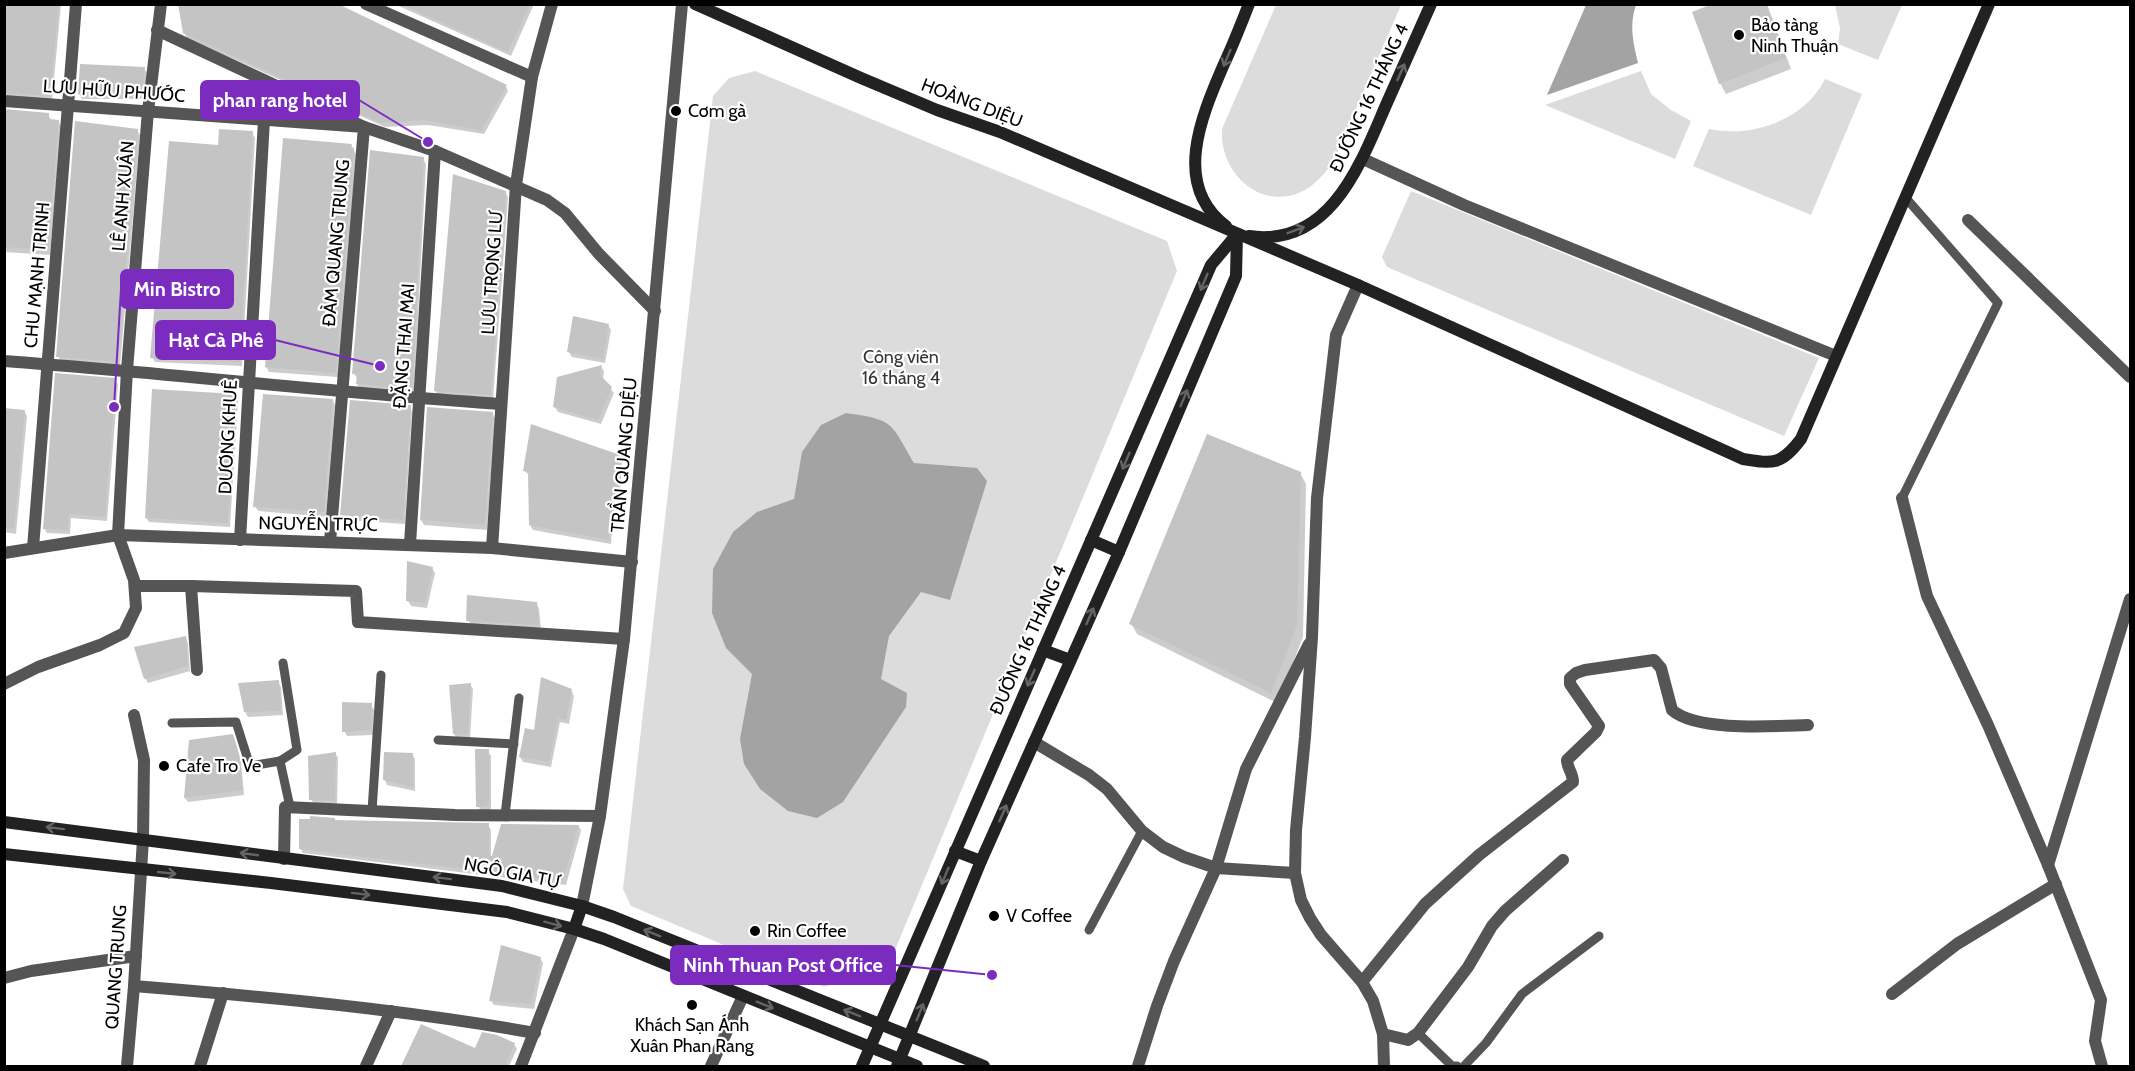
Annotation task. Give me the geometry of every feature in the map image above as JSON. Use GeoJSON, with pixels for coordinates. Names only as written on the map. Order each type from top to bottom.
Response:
{"type":"FeatureCollection","features":[{"type":"Feature","properties":{"kind":"main road","name":"HOÀNG DIỆU"},"geometry":{"type":"LineString","coordinates":[[694,4],[872,83],[937,110],[1000,132],[1237,234]]}},
{"type":"Feature","properties":{"kind":"main road"},"geometry":{"type":"LineString","coordinates":[[1249,4],[1200,121],[1196,172],[1200,196],[1216,219],[1237,234],[1358,285],[1743,459],[1769,463],[1788,456],[1801,439],[1989,4]]}},
{"type":"Feature","properties":{"kind":"main road","name":"ĐƯỜNG 16 THÁNG 4"},"geometry":{"type":"LineString","coordinates":[[862,1066],[1211,265],[1237,234],[1262,238],[1286,235],[1308,226],[1346,190],[1363,159],[1431,4]]}},
{"type":"Feature","properties":{"kind":"main road"},"geometry":{"type":"LineString","coordinates":[[899,1063],[981,861],[1119,552],[1236,276],[1237,234]]}},
{"type":"Feature","properties":{"kind":"main road"},"geometry":{"type":"LineString","coordinates":[[1091,540],[1119,552]]}},
{"type":"Feature","properties":{"kind":"main road"},"geometry":{"type":"LineString","coordinates":[[1043,650],[1070,660]]}},
{"type":"Feature","properties":{"kind":"main road","name":"NGÔ GIA TỰ"},"geometry":{"type":"LineString","coordinates":[[4,822],[502,886],[582,906],[984,1066]]}},
{"type":"Feature","properties":{"kind":"main road"},"geometry":{"type":"LineString","coordinates":[[955,851],[981,861]]}},
{"type":"Feature","properties":{"kind":"main road"},"geometry":{"type":"LineString","coordinates":[[4,854],[507,912],[604,939],[870,1048],[899,1063],[917,1066]]}},
{"type":"Feature","properties":{"kind":"main road"},"geometry":{"type":"LineString","coordinates":[[574,929],[582,906]]}},
{"type":"Feature","properties":{"kind":"street","name":"CHU MẠNH TRINH"},"geometry":{"type":"LineString","coordinates":[[33,548],[76,4]]}},
{"type":"Feature","properties":{"kind":"street","name":"LÊ ANH XUÂN"},"geometry":{"type":"LineString","coordinates":[[118,536],[127,370],[148,111],[161,4]]}},
{"type":"Feature","properties":{"kind":"street"},"geometry":{"type":"LineString","coordinates":[[366,4],[532,77]]}},
{"type":"Feature","properties":{"kind":"street","name":"LƯU TRỌNG LƯ"},"geometry":{"type":"LineString","coordinates":[[492,548],[516,185],[532,77],[552,4]]}},
{"type":"Feature","properties":{"kind":"street","name":"TRẦN QUANG DIỆU"},"geometry":{"type":"LineString","coordinates":[[582,906],[600,816],[624,639],[682,4]]}},
{"type":"Feature","properties":{"kind":"street"},"geometry":{"type":"LineString","coordinates":[[157,30],[364,127],[435,151],[547,200],[565,213],[600,254],[655,311]]}},
{"type":"Feature","properties":{"kind":"street","name":"LƯU HỮU PHƯỚC"},"geometry":{"type":"LineString","coordinates":[[4,101],[364,127]]}},
{"type":"Feature","properties":{"kind":"street","name":"DƯƠNG KHUÊ"},"geometry":{"type":"LineString","coordinates":[[240,540],[264,120]]}},
{"type":"Feature","properties":{"kind":"street","name":"ĐÀM QUANG TRUNG"},"geometry":{"type":"LineString","coordinates":[[330,542],[364,127]]}},
{"type":"Feature","properties":{"kind":"street","name":"ĐẶNG THAI MAI"},"geometry":{"type":"LineString","coordinates":[[410,544],[435,151]]}},
{"type":"Feature","properties":{"kind":"street"},"geometry":{"type":"LineString","coordinates":[[1363,159],[1464,205],[1836,356]]}},
{"type":"Feature","properties":{"kind":"street"},"geometry":{"type":"LineString","coordinates":[[1968,220],[2130,377]]}},
{"type":"Feature","properties":{"kind":"street"},"geometry":{"type":"LineString","coordinates":[[1358,285],[1336,335],[1317,498],[1312,637],[1296,830],[1295,873],[1301,900],[1310,918],[1321,935],[1362,982],[1373,1001],[1383,1034],[1384,1066]]}},
{"type":"Feature","properties":{"kind":"street"},"geometry":{"type":"LineString","coordinates":[[4,361],[501,404]]}},
{"type":"Feature","properties":{"kind":"street"},"geometry":{"type":"LineString","coordinates":[[1902,498],[1927,596],[1988,725],[2056,884],[2101,1000],[2101,1013],[2095,1041],[2102,1066]]}},
{"type":"Feature","properties":{"kind":"street"},"geometry":{"type":"LineString","coordinates":[[4,684],[38,667],[100,645],[124,633],[136,608],[135,586],[118,536]]}},
{"type":"Feature","properties":{"kind":"street","name":"NGUYỄN TRỰC"},"geometry":{"type":"LineString","coordinates":[[4,553],[118,536],[410,544],[492,548],[632,561]]}},
{"type":"Feature","properties":{"kind":"street"},"geometry":{"type":"LineString","coordinates":[[135,586],[356,591],[358,622],[624,639]]}},
{"type":"Feature","properties":{"kind":"street"},"geometry":{"type":"LineString","coordinates":[[191,586],[197,670]]}},
{"type":"Feature","properties":{"kind":"street"},"geometry":{"type":"LineString","coordinates":[[2048,865],[2130,600]]}},
{"type":"Feature","properties":{"kind":"street"},"geometry":{"type":"LineString","coordinates":[[1138,1066],[1174,961],[1216,868],[1245,769],[1312,637]]}},
{"type":"Feature","properties":{"kind":"street"},"geometry":{"type":"LineString","coordinates":[[1362,982],[1425,904],[1479,855],[1572,782],[1573,775],[1567,766],[1567,760],[1596,732],[1599,726],[1570,684],[1570,678],[1576,673],[1654,660],[1661,668],[1672,710],[1683,718],[1746,727],[1808,725]]}},
{"type":"Feature","properties":{"kind":"street","name":"QUANG TRUNG"},"geometry":{"type":"LineString","coordinates":[[127,1066],[143,839],[144,760],[134,715]]}},
{"type":"Feature","properties":{"kind":"street"},"geometry":{"type":"LineString","coordinates":[[1034,742],[1089,775],[1107,789],[1142,831],[1163,847],[1216,868],[1295,873]]}},
{"type":"Feature","properties":{"kind":"street"},"geometry":{"type":"LineString","coordinates":[[284,859],[285,807],[600,816]]}},
{"type":"Feature","properties":{"kind":"street"},"geometry":{"type":"LineString","coordinates":[[1383,1034],[1408,1040],[1418,1034],[1468,968],[1492,926],[1505,911],[1563,860]]}},
{"type":"Feature","properties":{"kind":"street"},"geometry":{"type":"LineString","coordinates":[[1892,994],[1957,945],[2056,884]]}},
{"type":"Feature","properties":{"kind":"street"},"geometry":{"type":"LineString","coordinates":[[521,1066],[574,929]]}},
{"type":"Feature","properties":{"kind":"street"},"geometry":{"type":"LineString","coordinates":[[4,978],[31,971],[136,956]]}},
{"type":"Feature","properties":{"kind":"street"},"geometry":{"type":"LineString","coordinates":[[134,986],[391,1011],[452,1018],[535,1032]]}},
{"type":"Feature","properties":{"kind":"street"},"geometry":{"type":"LineString","coordinates":[[200,1066],[223,993]]}},
{"type":"Feature","properties":{"kind":"street"},"geometry":{"type":"LineString","coordinates":[[711,1066],[743,996]]}},
{"type":"Feature","properties":{"kind":"street"},"geometry":{"type":"LineString","coordinates":[[366,1066],[391,1011]]}},
{"type":"Feature","properties":{"kind":"lane"},"geometry":{"type":"LineString","coordinates":[[1902,498],[1998,303],[1905,197]]}},
{"type":"Feature","properties":{"kind":"lane"},"geometry":{"type":"LineString","coordinates":[[172,723],[236,722],[250,766],[280,761],[297,750],[283,663]]}},
{"type":"Feature","properties":{"kind":"lane"},"geometry":{"type":"LineString","coordinates":[[372,811],[381,675]]}},
{"type":"Feature","properties":{"kind":"lane"},"geometry":{"type":"LineString","coordinates":[[505,815],[519,698]]}},
{"type":"Feature","properties":{"kind":"lane"},"geometry":{"type":"LineString","coordinates":[[438,740],[514,744]]}},
{"type":"Feature","properties":{"kind":"lane"},"geometry":{"type":"LineString","coordinates":[[280,761],[290,807]]}},
{"type":"Feature","properties":{"kind":"lane"},"geometry":{"type":"LineString","coordinates":[[1089,930],[1142,831]]}},
{"type":"Feature","properties":{"kind":"lane"},"geometry":{"type":"LineString","coordinates":[[1464,1066],[1486,1043],[1522,994],[1599,936]]}},
{"type":"Feature","properties":{"kind":"lane"},"geometry":{"type":"LineString","coordinates":[[1418,1034],[1452,1066],[1457,1066]]}},
{"type":"Feature","properties":{"kind":"green space"},"geometry":{"type":"Polygon","coordinates":[[[1276,5],[1401,5],[1332,164],[1310,187],[1285,196],[1270,196],[1244,183],[1234,172],[1227,159],[1222,129],[1276,5]]]}},
{"type":"Feature","properties":{"kind":"green space"},"geometry":{"type":"Polygon","coordinates":[[[1835,5],[1902,5],[1878,60],[1838,44],[1840,28],[1835,5]]]}},
{"type":"Feature","properties":{"kind":"green space","name":"Công viên 16 tháng 4"},"geometry":{"type":"Polygon","coordinates":[[[755,71],[1167,241],[1177,271],[890,962],[824,987],[631,906],[623,889],[713,96],[729,78],[755,71]]]}},
{"type":"Feature","properties":{"kind":"green space"},"geometry":{"type":"Polygon","coordinates":[[[1641,71],[1651,94],[1671,110],[1691,121],[1675,159],[1545,105],[1641,71]]]}},
{"type":"Feature","properties":{"kind":"green space"},"geometry":{"type":"Polygon","coordinates":[[[1825,79],[1862,94],[1811,215],[1693,166],[1709,129],[1742,131],[1776,123],[1804,105],[1825,79]]]}},
{"type":"Feature","properties":{"kind":"green space"},"geometry":{"type":"Polygon","coordinates":[[[1411,191],[1819,358],[1784,436],[1387,267],[1382,257],[1411,191]]]}},
{"type":"Feature","properties":{"kind":"shaded area"},"geometry":{"type":"Polygon","coordinates":[[[1586,5],[1636,5],[1632,27],[1638,63],[1547,95],[1586,5]]]}},
{"type":"Feature","properties":{"kind":"shaded area"},"geometry":{"type":"Polygon","coordinates":[[[846,413],[874,418],[889,425],[914,463],[977,468],[987,481],[950,600],[921,592],[889,636],[881,679],[907,693],[906,707],[843,802],[817,818],[788,811],[760,789],[744,764],[740,739],[752,674],[726,648],[712,613],[713,569],[733,532],[757,512],[794,499],[802,452],[821,425],[846,413]]]}},
{"type":"Feature","properties":{"kind":"building"},"geometry":{"type":"Polygon","coordinates":[[[4,4],[59,4],[50,96],[4,93],[4,4]]]}},
{"type":"Feature","properties":{"kind":"building"},"geometry":{"type":"Polygon","coordinates":[[[178,4],[338,4],[507,85],[481,130],[424,120],[381,123],[183,33],[178,4]]]}},
{"type":"Feature","properties":{"kind":"building"},"geometry":{"type":"Polygon","coordinates":[[[400,4],[530,4],[508,52],[400,4]]]}},
{"type":"Feature","properties":{"kind":"building","name":"Bảo tàng Ninh Thuận"},"geometry":{"type":"Polygon","coordinates":[[[1712,4],[1766,4],[1786,58],[1719,84],[1692,12],[1712,4]]]}},
{"type":"Feature","properties":{"kind":"building"},"geometry":{"type":"Polygon","coordinates":[[[80,64],[145,67],[142,94],[78,94],[80,64]]]}},
{"type":"Feature","properties":{"kind":"building"},"geometry":{"type":"Polygon","coordinates":[[[4,109],[49,113],[49,119],[59,120],[48,250],[4,247],[4,109]]]}},
{"type":"Feature","properties":{"kind":"building"},"geometry":{"type":"Polygon","coordinates":[[[75,121],[138,129],[118,362],[56,357],[75,121]]]}},
{"type":"Feature","properties":{"kind":"building"},"geometry":{"type":"Polygon","coordinates":[[[219,129],[253,131],[240,362],[150,358],[169,141],[218,145],[219,129]]]}},
{"type":"Feature","properties":{"kind":"building"},"geometry":{"type":"Polygon","coordinates":[[[283,138],[352,144],[351,147],[354,148],[336,373],[265,367],[283,138]]]}},
{"type":"Feature","properties":{"kind":"building"},"geometry":{"type":"Polygon","coordinates":[[[370,150],[424,157],[412,389],[356,384],[357,374],[352,374],[370,150]]]}},
{"type":"Feature","properties":{"kind":"building"},"geometry":{"type":"Polygon","coordinates":[[[453,174],[506,191],[491,395],[434,391],[453,174]]]}},
{"type":"Feature","properties":{"kind":"building"},"geometry":{"type":"Polygon","coordinates":[[[573,316],[609,324],[603,359],[567,352],[573,316]]]}},
{"type":"Feature","properties":{"kind":"building"},"geometry":{"type":"Polygon","coordinates":[[[602,365],[600,375],[612,387],[598,420],[553,407],[557,377],[602,365]]]}},
{"type":"Feature","properties":{"kind":"building"},"geometry":{"type":"Polygon","coordinates":[[[55,373],[116,378],[105,517],[69,514],[68,530],[43,529],[55,373]]]}},
{"type":"Feature","properties":{"kind":"building"},"geometry":{"type":"Polygon","coordinates":[[[152,389],[236,394],[228,523],[145,518],[152,389]]]}},
{"type":"Feature","properties":{"kind":"building"},"geometry":{"type":"Polygon","coordinates":[[[263,394],[333,399],[324,512],[253,507],[263,394]]]}},
{"type":"Feature","properties":{"kind":"building"},"geometry":{"type":"Polygon","coordinates":[[[350,400],[411,405],[403,520],[340,515],[350,400]]]}},
{"type":"Feature","properties":{"kind":"building"},"geometry":{"type":"Polygon","coordinates":[[[427,407],[493,412],[485,525],[420,520],[427,407]]]}},
{"type":"Feature","properties":{"kind":"building"},"geometry":{"type":"Polygon","coordinates":[[[4,408],[25,410],[14,529],[4,528],[4,408]]]}},
{"type":"Feature","properties":{"kind":"building"},"geometry":{"type":"Polygon","coordinates":[[[531,424],[620,455],[618,493],[613,492],[609,540],[529,525],[528,472],[523,471],[531,424]]]}},
{"type":"Feature","properties":{"kind":"building"},"geometry":{"type":"Polygon","coordinates":[[[1207,434],[1301,472],[1297,625],[1271,693],[1129,624],[1207,434]]]}},
{"type":"Feature","properties":{"kind":"building"},"geometry":{"type":"Polygon","coordinates":[[[407,561],[433,567],[425,603],[406,601],[407,561]]]}},
{"type":"Feature","properties":{"kind":"building"},"geometry":{"type":"Polygon","coordinates":[[[467,595],[537,602],[539,625],[466,621],[467,595]]]}},
{"type":"Feature","properties":{"kind":"building"},"geometry":{"type":"Polygon","coordinates":[[[186,636],[188,666],[144,679],[134,647],[186,636]]]}},
{"type":"Feature","properties":{"kind":"building"},"geometry":{"type":"Polygon","coordinates":[[[541,677],[572,689],[566,720],[558,718],[549,762],[519,757],[525,728],[534,730],[541,677]]]}},
{"type":"Feature","properties":{"kind":"building"},"geometry":{"type":"Polygon","coordinates":[[[279,680],[281,711],[244,712],[238,683],[279,680]]]}},
{"type":"Feature","properties":{"kind":"building"},"geometry":{"type":"Polygon","coordinates":[[[471,683],[468,734],[453,734],[449,685],[471,683]]]}},
{"type":"Feature","properties":{"kind":"building"},"geometry":{"type":"Polygon","coordinates":[[[342,702],[372,703],[371,730],[342,732],[342,702]]]}},
{"type":"Feature","properties":{"kind":"building"},"geometry":{"type":"Polygon","coordinates":[[[233,734],[239,754],[243,790],[184,798],[189,740],[233,734]]]}},
{"type":"Feature","properties":{"kind":"building"},"geometry":{"type":"Polygon","coordinates":[[[475,749],[489,749],[489,804],[485,807],[476,807],[475,749]]]}},
{"type":"Feature","properties":{"kind":"building"},"geometry":{"type":"Polygon","coordinates":[[[336,752],[335,801],[309,800],[308,756],[336,752]]]}},
{"type":"Feature","properties":{"kind":"building"},"geometry":{"type":"Polygon","coordinates":[[[384,752],[413,753],[413,787],[383,780],[384,752]]]}},
{"type":"Feature","properties":{"kind":"building"},"geometry":{"type":"Polygon","coordinates":[[[310,816],[335,818],[335,820],[489,823],[489,856],[492,856],[501,824],[579,825],[563,881],[299,849],[299,819],[310,819],[310,816]]]}},
{"type":"Feature","properties":{"kind":"building"},"geometry":{"type":"Polygon","coordinates":[[[501,945],[541,957],[531,1004],[489,1001],[501,945]]]}},
{"type":"Feature","properties":{"kind":"building"},"geometry":{"type":"Polygon","coordinates":[[[421,1024],[475,1048],[482,1032],[497,1035],[515,1043],[505,1066],[401,1066],[421,1024]]]}},
{"type":"Feature","properties":{"kind":"place","name":"Bảo tàng Ninh Thuận"},"geometry":{"type":"Point","coordinates":[1739,35]}},
{"type":"Feature","properties":{"kind":"place","name":"Cơm gà"},"geometry":{"type":"Point","coordinates":[676,111]}},
{"type":"Feature","properties":{"kind":"place","name":"phan rang hotel"},"geometry":{"type":"Point","coordinates":[428,142]}},
{"type":"Feature","properties":{"kind":"place","name":"Hạt Cà Phê"},"geometry":{"type":"Point","coordinates":[380,366]}},
{"type":"Feature","properties":{"kind":"place","name":"Min Bistro"},"geometry":{"type":"Point","coordinates":[114,407]}},
{"type":"Feature","properties":{"kind":"place","name":"Cafe Tro Ve"},"geometry":{"type":"Point","coordinates":[164,766]}},
{"type":"Feature","properties":{"kind":"place","name":"V Coffee"},"geometry":{"type":"Point","coordinates":[994,916]}},
{"type":"Feature","properties":{"kind":"place","name":"Rin Coffee"},"geometry":{"type":"Point","coordinates":[755,931]}},
{"type":"Feature","properties":{"kind":"place","name":"Ninh Thuan Post Office"},"geometry":{"type":"Point","coordinates":[992,975]}},
{"type":"Feature","properties":{"kind":"place","name":"Khách Sạn Ánh Xuân Phan Rang"},"geometry":{"type":"Point","coordinates":[692,1005]}}]}
